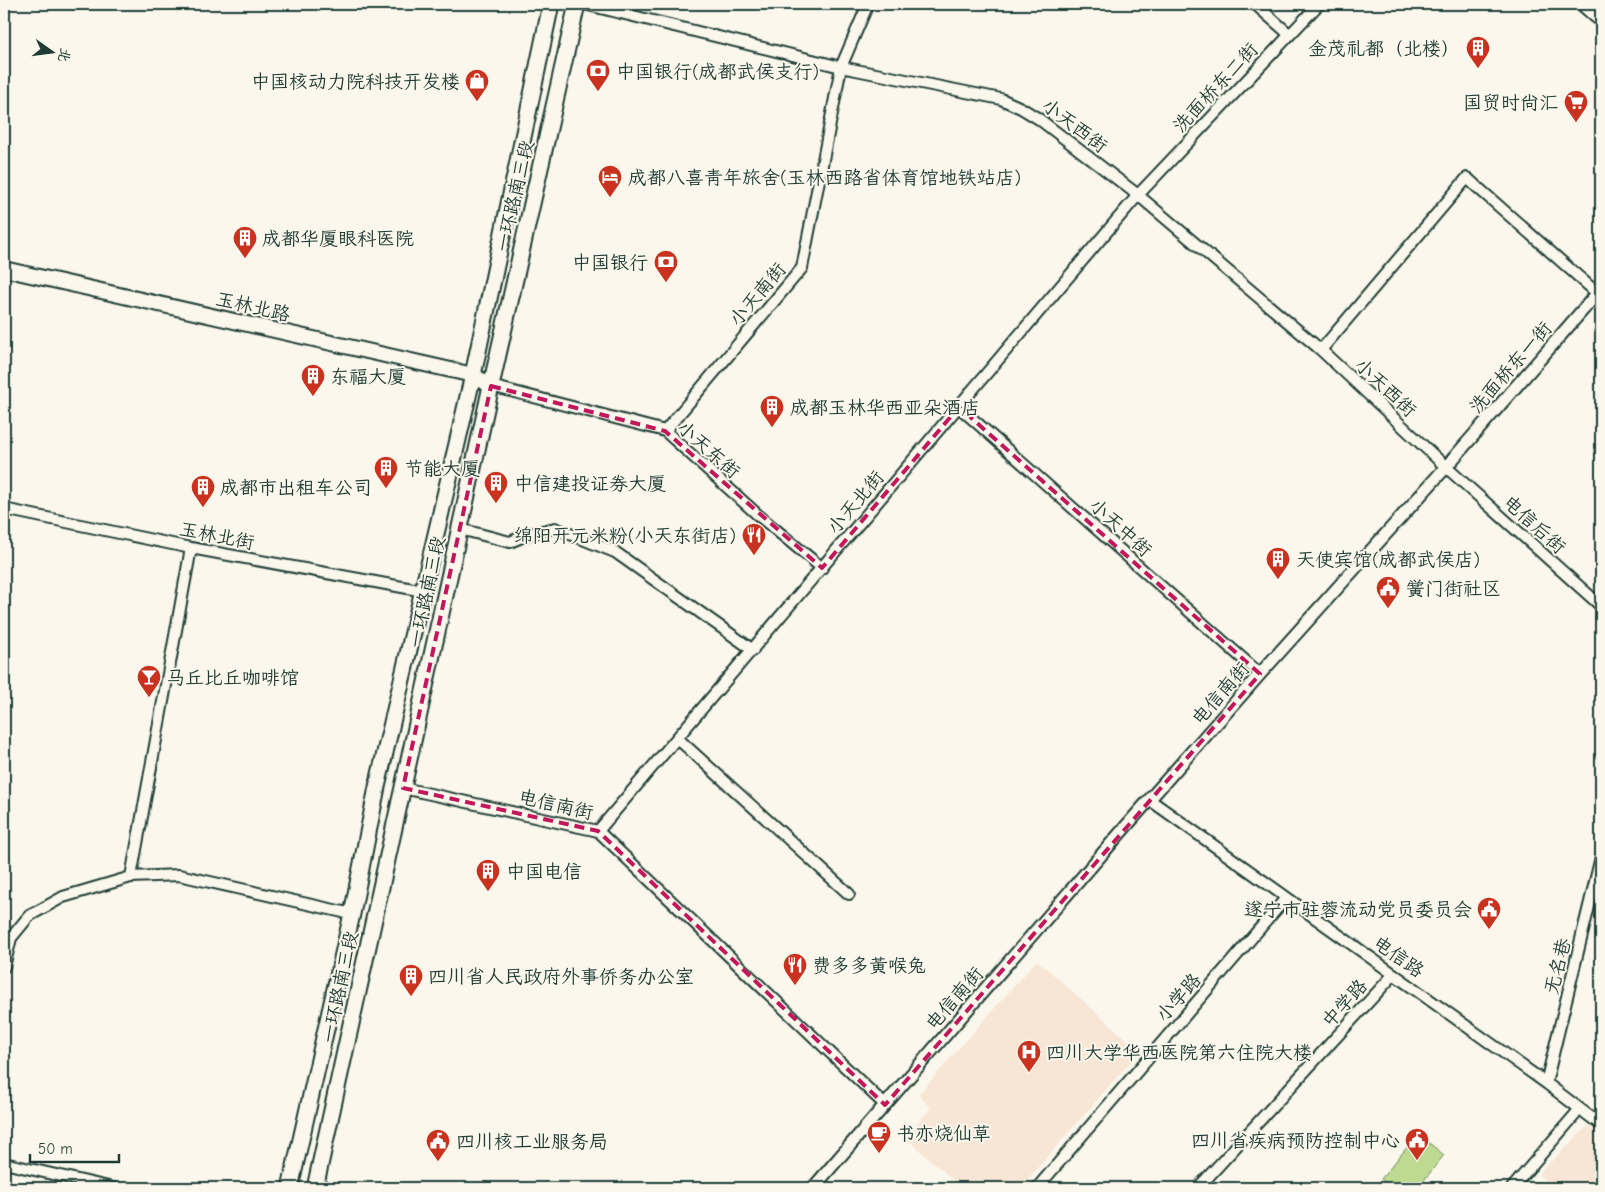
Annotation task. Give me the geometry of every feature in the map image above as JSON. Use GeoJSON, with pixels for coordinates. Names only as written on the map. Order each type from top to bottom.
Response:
{"type":"FeatureCollection","features":[{"type":"Feature","properties":{"kind":"main road","name":"一环路南三段"},"geometry":{"type":"LineString","coordinates":[[290,1188],[352,914],[377,787],[473,375],[551,4]]}},
{"type":"Feature","properties":{"kind":"main road","name":"一环路南三段"},"geometry":{"type":"LineString","coordinates":[[314,1188],[491,386],[578,4]]}},
{"type":"Feature","properties":{"kind":"main road"},"geometry":{"type":"LineString","coordinates":[[1584,4],[1601,19]]}},
{"type":"Feature","properties":{"kind":"main road","name":"玉林北路"},"geometry":{"type":"LineString","coordinates":[[4,268],[473,375],[491,386]]}},
{"type":"Feature","properties":{"kind":"main road"},"geometry":{"type":"LineString","coordinates":[[436,538],[442,531],[448,529],[453,531],[456,536],[459,536]]}},
{"type":"Feature","properties":{"kind":"street","name":"小天西街"},"geometry":{"type":"LineString","coordinates":[[584,4],[841,67],[1001,99],[1021,108],[1039,119],[1138,196],[1321,350],[1446,467]]}},
{"type":"Feature","properties":{"kind":"street","name":"小天南街"},"geometry":{"type":"LineString","coordinates":[[664,431],[802,268],[841,67],[868,4]]}},
{"type":"Feature","properties":{"kind":"street"},"geometry":{"type":"LineString","coordinates":[[1255,4],[1289,34]]}},
{"type":"Feature","properties":{"kind":"street","name":"洗面桥东二街"},"geometry":{"type":"LineString","coordinates":[[1138,196],[1319,4]]}},
{"type":"Feature","properties":{"kind":"street"},"geometry":{"type":"LineString","coordinates":[[1321,350],[1467,178],[1599,291]]}},
{"type":"Feature","properties":{"kind":"street","name":"小天北街"},"geometry":{"type":"LineString","coordinates":[[598,831],[1138,196]]}},
{"type":"Feature","properties":{"kind":"street","name":"洗面桥东一街"},"geometry":{"type":"LineString","coordinates":[[1446,467],[1599,291]]}},
{"type":"Feature","properties":{"kind":"street","name":"小天东街"},"geometry":{"type":"LineString","coordinates":[[491,386],[664,431],[758,515],[822,568]]}},
{"type":"Feature","properties":{"kind":"street","name":"小天中街"},"geometry":{"type":"LineString","coordinates":[[959,407],[1260,674]]}},
{"type":"Feature","properties":{"kind":"street","name":"电信后街"},"geometry":{"type":"LineString","coordinates":[[1446,467],[1601,606]]}},
{"type":"Feature","properties":{"kind":"street","name":"电信南街"},"geometry":{"type":"LineString","coordinates":[[403,788],[598,831],[885,1105],[1260,674],[1446,467]]}},
{"type":"Feature","properties":{"kind":"street","name":"玉林北街"},"geometry":{"type":"LineString","coordinates":[[4,509],[191,548],[424,591]]}},
{"type":"Feature","properties":{"kind":"street"},"geometry":{"type":"LineString","coordinates":[[459,536],[510,542],[529,534],[555,528],[615,552],[753,650]]}},
{"type":"Feature","properties":{"kind":"street"},"geometry":{"type":"LineString","coordinates":[[131,877],[191,548]]}},
{"type":"Feature","properties":{"kind":"street"},"geometry":{"type":"LineString","coordinates":[[677,738],[849,894]]}},
{"type":"Feature","properties":{"kind":"street","name":"电信路"},"geometry":{"type":"LineString","coordinates":[[1150,800],[1546,1083],[1601,1125]]}},
{"type":"Feature","properties":{"kind":"street","name":"无名巷"},"geometry":{"type":"LineString","coordinates":[[1546,1083],[1601,857]]}},
{"type":"Feature","properties":{"kind":"street"},"geometry":{"type":"LineString","coordinates":[[4,967],[7,935],[29,916],[63,896],[131,877],[179,875],[352,914]]}},
{"type":"Feature","properties":{"kind":"street","name":"小学路"},"geometry":{"type":"LineString","coordinates":[[1037,1188],[1286,898]]}},
{"type":"Feature","properties":{"kind":"street","name":"中学路"},"geometry":{"type":"LineString","coordinates":[[1198,1188],[1394,974]]}},
{"type":"Feature","properties":{"kind":"street"},"geometry":{"type":"LineString","coordinates":[[813,1188],[885,1105]]}},
{"type":"Feature","properties":{"kind":"street"},"geometry":{"type":"LineString","coordinates":[[1512,1188],[1580,1109]]}},
{"type":"Feature","properties":{"kind":"street"},"geometry":{"type":"LineString","coordinates":[[4,1163],[113,1188]]}},
{"type":"Feature","properties":{"kind":"highlighted area"},"geometry":{"type":"Polygon","coordinates":[[[491,386],[665,431],[822,568],[959,407],[1260,674],[885,1105],[598,831],[403,788],[491,386]]]}},
{"type":"Feature","properties":{"kind":"shaded area","name":"四川大学华西医院第六住院大楼"},"geometry":{"type":"Polygon","coordinates":[[[1037,960],[1140,1051],[1020,1188],[962,1188],[905,1137],[931,1108],[918,1095],[1037,960]]]}},
{"type":"Feature","properties":{"kind":"shaded area"},"geometry":{"type":"Polygon","coordinates":[[[1589,1125],[1601,1136],[1601,1188],[1554,1188],[1538,1174],[1589,1125]]]}},
{"type":"Feature","properties":{"kind":"green space"},"geometry":{"type":"Polygon","coordinates":[[[1418,1134],[1444,1155],[1418,1188],[1392,1188],[1381,1179],[1418,1134]]]}},
{"type":"Feature","properties":{"kind":"place","name":"金茂礼都（北楼）"},"geometry":{"type":"Point","coordinates":[1478,69]}},
{"type":"Feature","properties":{"kind":"place","name":"中国银行(成都武侯支行)"},"geometry":{"type":"Point","coordinates":[598,92]}},
{"type":"Feature","properties":{"kind":"place","name":"中国核动力院科技开发楼"},"geometry":{"type":"Point","coordinates":[477,102]}},
{"type":"Feature","properties":{"kind":"place","name":"国贸时尚汇"},"geometry":{"type":"Point","coordinates":[1576,123]}},
{"type":"Feature","properties":{"kind":"place","name":"成都八喜青年旅舍(玉林西路省体育馆地铁站店)"},"geometry":{"type":"Point","coordinates":[610,198]}},
{"type":"Feature","properties":{"kind":"place","name":"成都华厦眼科医院"},"geometry":{"type":"Point","coordinates":[245,259]}},
{"type":"Feature","properties":{"kind":"place","name":"中国银行"},"geometry":{"type":"Point","coordinates":[666,283]}},
{"type":"Feature","properties":{"kind":"place","name":"东福大厦"},"geometry":{"type":"Point","coordinates":[313,397]}},
{"type":"Feature","properties":{"kind":"place","name":"成都玉林华西亚朵酒店"},"geometry":{"type":"Point","coordinates":[772,428]}},
{"type":"Feature","properties":{"kind":"place","name":"节能大厦"},"geometry":{"type":"Point","coordinates":[386,489]}},
{"type":"Feature","properties":{"kind":"place","name":"中信建投证券大厦"},"geometry":{"type":"Point","coordinates":[496,504]}},
{"type":"Feature","properties":{"kind":"place","name":"成都市出租车公司"},"geometry":{"type":"Point","coordinates":[203,508]}},
{"type":"Feature","properties":{"kind":"place","name":"绵阳开元米粉(小天东街店)"},"geometry":{"type":"Point","coordinates":[754,556]}},
{"type":"Feature","properties":{"kind":"place","name":"天使宾馆(成都武侯店)"},"geometry":{"type":"Point","coordinates":[1278,580]}},
{"type":"Feature","properties":{"kind":"place","name":"黉门街社区"},"geometry":{"type":"Point","coordinates":[1388,609]}},
{"type":"Feature","properties":{"kind":"place","name":"马丘比丘咖啡馆"},"geometry":{"type":"Point","coordinates":[149,698]}},
{"type":"Feature","properties":{"kind":"place","name":"中国电信"},"geometry":{"type":"Point","coordinates":[488,892]}},
{"type":"Feature","properties":{"kind":"place","name":"遂宁市驻蓉流动党员委员会"},"geometry":{"type":"Point","coordinates":[1489,930]}},
{"type":"Feature","properties":{"kind":"place","name":"费多多黄喉兔"},"geometry":{"type":"Point","coordinates":[795,986]}},
{"type":"Feature","properties":{"kind":"place","name":"四川省人民政府外事侨务办公室"},"geometry":{"type":"Point","coordinates":[411,997]}},
{"type":"Feature","properties":{"kind":"place","name":"四川大学华西医院第六住院大楼"},"geometry":{"type":"Point","coordinates":[1029,1073]}},
{"type":"Feature","properties":{"kind":"place","name":"书亦烧仙草"},"geometry":{"type":"Point","coordinates":[879,1154]}},
{"type":"Feature","properties":{"kind":"place","name":"四川省疾病预防控制中心"},"geometry":{"type":"Point","coordinates":[1417,1161]}},
{"type":"Feature","properties":{"kind":"place","name":"四川核工业服务局"},"geometry":{"type":"Point","coordinates":[438,1162]}}]}
